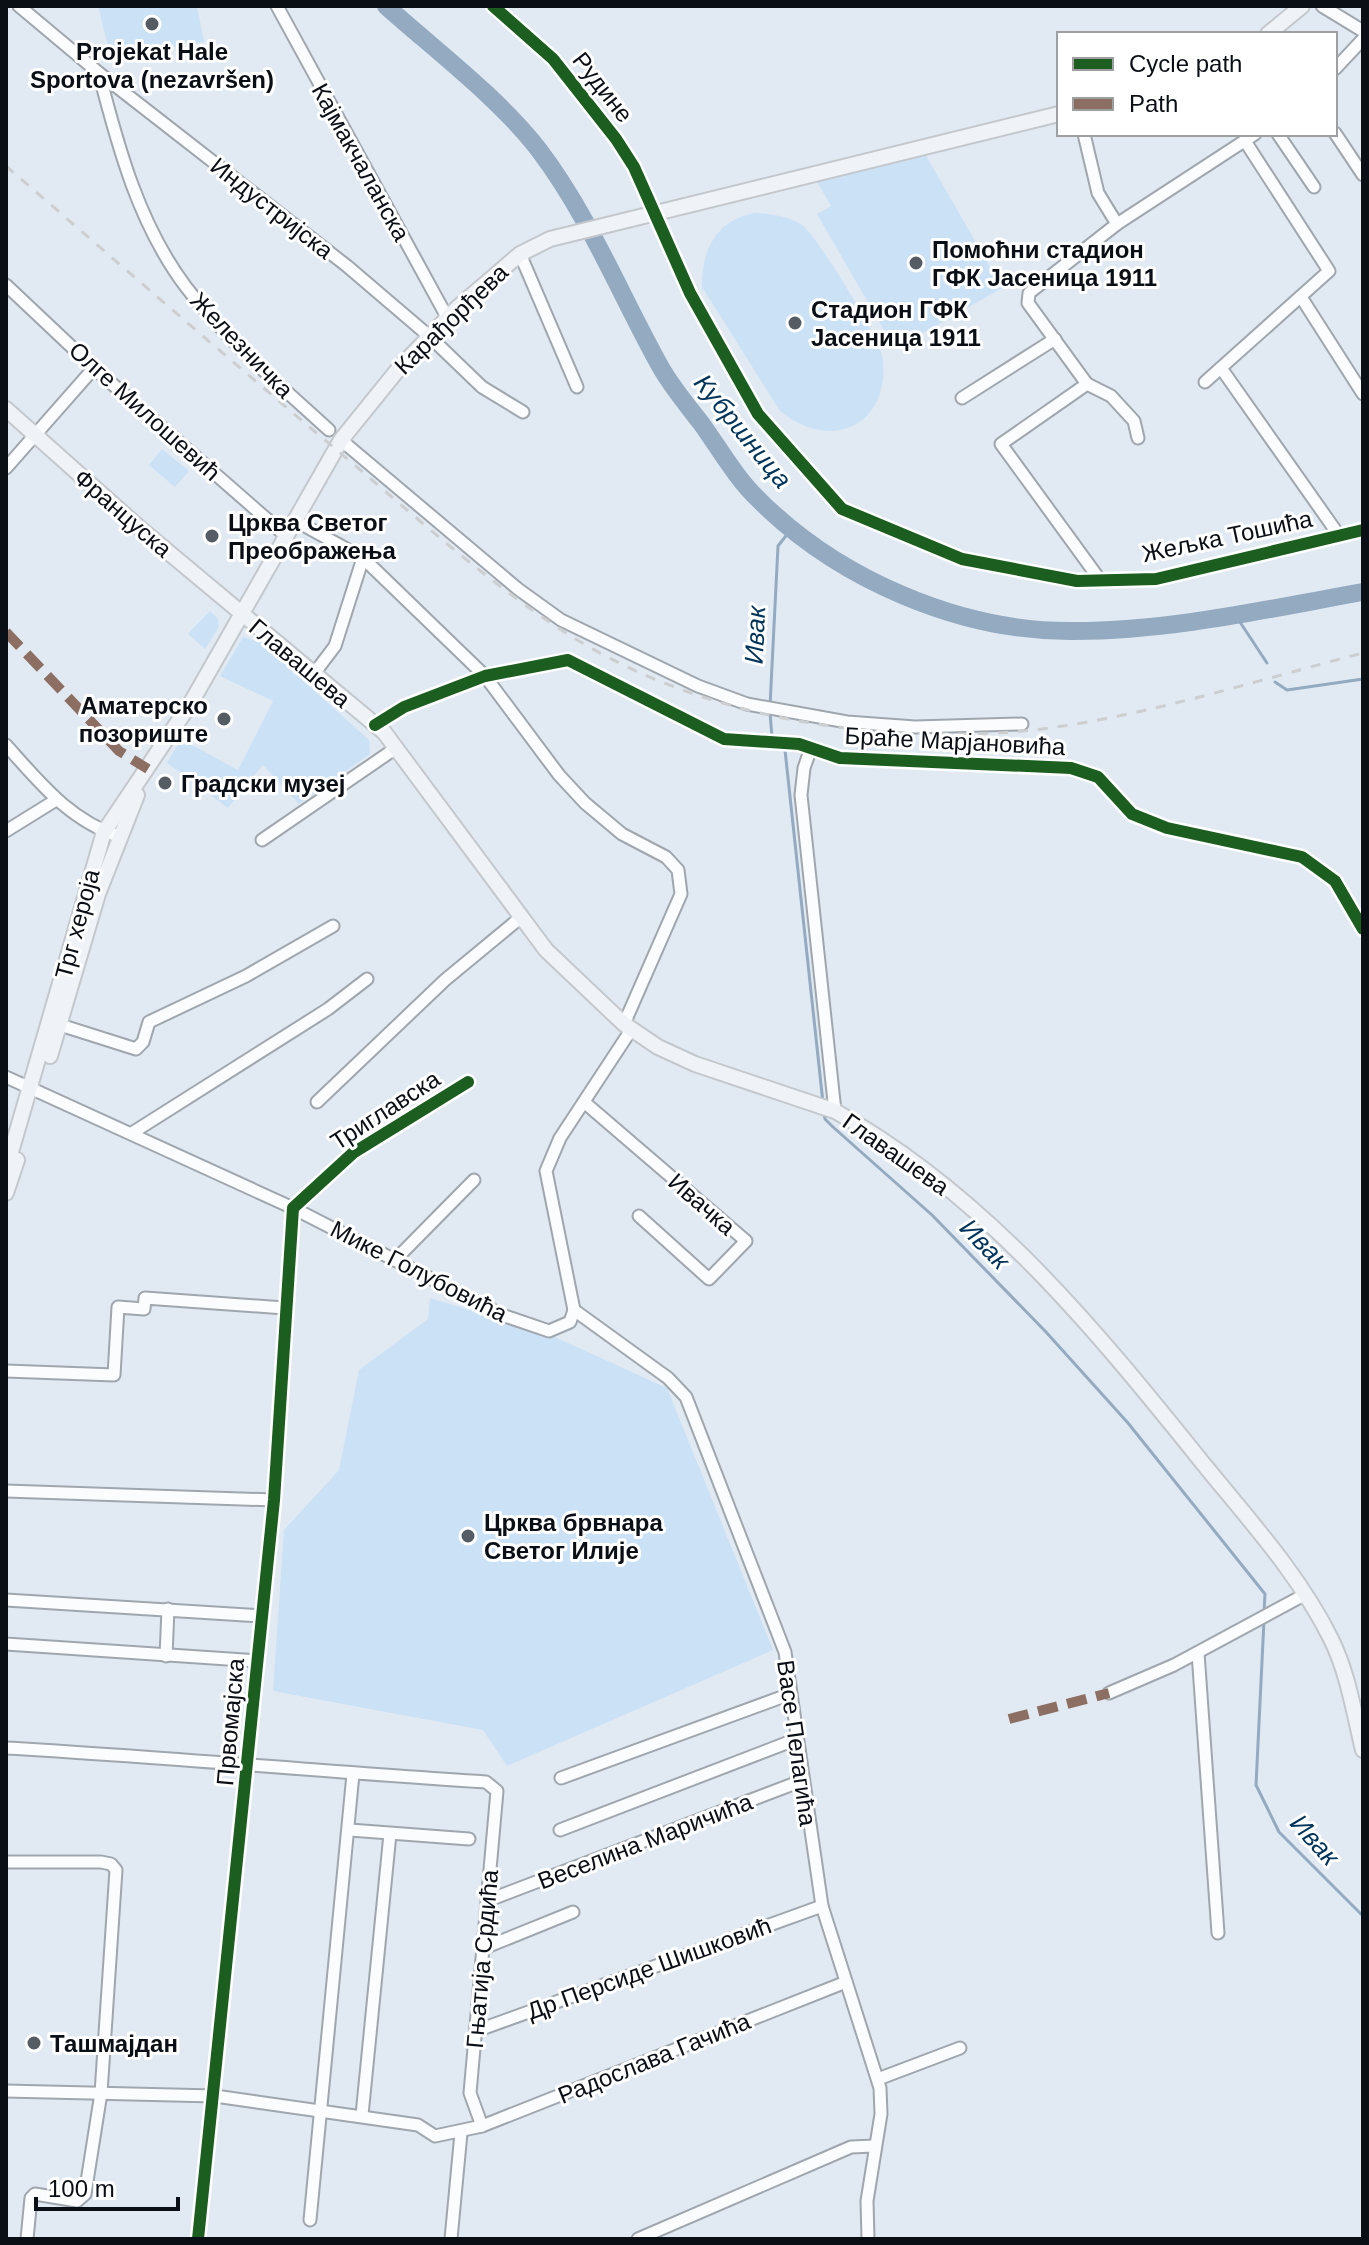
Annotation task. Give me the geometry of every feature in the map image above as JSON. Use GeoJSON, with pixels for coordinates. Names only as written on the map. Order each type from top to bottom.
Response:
{"type":"FeatureCollection","features":[{"type":"Feature","properties":{"kind":"main road"},"geometry":{"type":"LineString","coordinates":[[1270,32],[1302,6]]}},
{"type":"Feature","properties":{"kind":"main road","name":"Карађорђева"},"geometry":{"type":"LineString","coordinates":[[242,615],[341,440],[447,317],[520,254],[550,239],[1057,114]]}},
{"type":"Feature","properties":{"kind":"main road","name":"Француска"},"geometry":{"type":"LineString","coordinates":[[6,409],[242,615]]}},
{"type":"Feature","properties":{"kind":"main road","name":"Главашева"},"geometry":{"type":"LineString","coordinates":[[242,615],[375,725],[396,748],[520,918],[562,968],[628,1027],[695,1064],[832,1110],[882,1139],[938,1181],[1033,1262],[1185,1440],[1304,1595],[1336,1650],[1363,1750]]}},
{"type":"Feature","properties":{"kind":"main road","name":"Трг хероја"},"geometry":{"type":"LineString","coordinates":[[36,1092],[93,859],[104,832],[148,769],[242,615]]}},
{"type":"Feature","properties":{"kind":"main road","name":"Трг хероја"},"geometry":{"type":"LineString","coordinates":[[54,1023],[98,894],[148,769]]}},
{"type":"Feature","properties":{"kind":"main road"},"geometry":{"type":"LineString","coordinates":[[6,1169],[36,1092]]}},
{"type":"Feature","properties":{"kind":"main road"},"geometry":{"type":"LineString","coordinates":[[6,1193],[36,1092]]}},
{"type":"Feature","properties":{"kind":"street","name":"Индустријска"},"geometry":{"type":"LineString","coordinates":[[19,6],[99,73],[347,266],[429,336],[489,393],[523,412]]}},
{"type":"Feature","properties":{"kind":"street","name":"Кајмакчаланска"},"geometry":{"type":"LineString","coordinates":[[277,6],[447,317]]}},
{"type":"Feature","properties":{"kind":"street","name":"Рудине"},"geometry":{"type":"LineString","coordinates":[[493,6],[553,59],[628,158],[653,213]]}},
{"type":"Feature","properties":{"kind":"street"},"geometry":{"type":"LineString","coordinates":[[1322,6],[1363,31]]}},
{"type":"Feature","properties":{"kind":"street"},"geometry":{"type":"LineString","coordinates":[[1337,67],[1363,39]]}},
{"type":"Feature","properties":{"kind":"street","name":"Железничка"},"geometry":{"type":"LineString","coordinates":[[99,73],[122,161],[151,228],[185,286],[236,344],[329,430]]}},
{"type":"Feature","properties":{"kind":"street"},"geometry":{"type":"LineString","coordinates":[[1084,136],[1098,193],[1117,224]]}},
{"type":"Feature","properties":{"kind":"street"},"geometry":{"type":"LineString","coordinates":[[1138,438],[1134,421],[1111,396],[1087,384],[1028,303],[1029,293],[1117,224],[1252,136]]}},
{"type":"Feature","properties":{"kind":"street"},"geometry":{"type":"LineString","coordinates":[[1279,136],[1314,187]]}},
{"type":"Feature","properties":{"kind":"street"},"geometry":{"type":"LineString","coordinates":[[1337,136],[1363,175]]}},
{"type":"Feature","properties":{"kind":"street"},"geometry":{"type":"LineString","coordinates":[[1205,382],[1327,275],[1329,266],[1245,141]]}},
{"type":"Feature","properties":{"kind":"street","name":"Жељка Тошића"},"geometry":{"type":"LineString","coordinates":[[653,213],[690,293],[758,414],[842,509],[962,559],[1077,581],[1156,579],[1363,530]]}},
{"type":"Feature","properties":{"kind":"street"},"geometry":{"type":"LineString","coordinates":[[520,254],[577,387]]}},
{"type":"Feature","properties":{"kind":"street","name":"Олге Милошевић"},"geometry":{"type":"LineString","coordinates":[[6,285],[94,368],[285,535]]}},
{"type":"Feature","properties":{"kind":"street"},"geometry":{"type":"LineString","coordinates":[[1301,297],[1363,394]]}},
{"type":"Feature","properties":{"kind":"street"},"geometry":{"type":"LineString","coordinates":[[962,398],[1055,339]]}},
{"type":"Feature","properties":{"kind":"street"},"geometry":{"type":"LineString","coordinates":[[6,468],[94,368]]}},
{"type":"Feature","properties":{"kind":"street"},"geometry":{"type":"LineString","coordinates":[[1221,368],[1338,534]]}},
{"type":"Feature","properties":{"kind":"street"},"geometry":{"type":"LineString","coordinates":[[1087,384],[1001,444],[1100,580]]}},
{"type":"Feature","properties":{"kind":"street","name":"Браће Марјановића"},"geometry":{"type":"LineString","coordinates":[[341,440],[518,589],[561,620],[645,663],[747,704],[789,714],[915,727],[1022,724]]}},
{"type":"Feature","properties":{"kind":"street"},"geometry":{"type":"LineString","coordinates":[[294,520],[363,558],[485,676],[559,775],[585,803],[622,834],[666,857],[678,870],[681,894],[628,1027],[560,1138],[546,1171],[574,1310]]}},
{"type":"Feature","properties":{"kind":"street"},"geometry":{"type":"LineString","coordinates":[[313,675],[335,646],[363,558]]}},
{"type":"Feature","properties":{"kind":"street","name":"Браће Марјановића"},"geometry":{"type":"LineString","coordinates":[[375,725],[404,707],[485,676],[568,660],[724,739],[785,743],[840,758],[1071,768],[1098,777],[1132,814],[1167,828],[1302,857],[1335,881],[1363,929]]}},
{"type":"Feature","properties":{"kind":"street"},"geometry":{"type":"LineString","coordinates":[[6,745],[56,800],[82,821],[121,837]]}},
{"type":"Feature","properties":{"kind":"street"},"geometry":{"type":"LineString","coordinates":[[262,840],[396,748]]}},
{"type":"Feature","properties":{"kind":"street"},"geometry":{"type":"LineString","coordinates":[[811,748],[804,768],[801,795],[832,1110]]}},
{"type":"Feature","properties":{"kind":"street"},"geometry":{"type":"LineString","coordinates":[[6,831],[56,800]]}},
{"type":"Feature","properties":{"kind":"street"},"geometry":{"type":"LineString","coordinates":[[317,1102],[445,980],[520,918]]}},
{"type":"Feature","properties":{"kind":"street"},"geometry":{"type":"LineString","coordinates":[[54,1023],[136,1049],[143,1042],[149,1022],[246,976],[333,926]]}},
{"type":"Feature","properties":{"kind":"street"},"geometry":{"type":"LineString","coordinates":[[132,1133],[328,1009],[367,979]]}},
{"type":"Feature","properties":{"kind":"street","name":"Мике Голубовића"},"geometry":{"type":"LineString","coordinates":[[6,1077],[293,1208],[502,1315],[549,1331],[570,1322],[574,1310]]}},
{"type":"Feature","properties":{"kind":"street","name":"Триглавска"},"geometry":{"type":"LineString","coordinates":[[293,1208],[353,1153],[468,1082]]}},
{"type":"Feature","properties":{"kind":"street","name":"Ивачка"},"geometry":{"type":"LineString","coordinates":[[584,1102],[746,1241],[709,1279],[639,1216]]}},
{"type":"Feature","properties":{"kind":"street"},"geometry":{"type":"LineString","coordinates":[[395,1260],[474,1180]]}},
{"type":"Feature","properties":{"kind":"street","name":"Првомајска"},"geometry":{"type":"LineString","coordinates":[[198,2239],[274,1500],[284,1308],[293,1208]]}},
{"type":"Feature","properties":{"kind":"street"},"geometry":{"type":"LineString","coordinates":[[6,1371],[114,1375],[118,1307],[144,1309],[145,1298],[284,1308]]}},
{"type":"Feature","properties":{"kind":"street","name":"Васе Пелагића"},"geometry":{"type":"LineString","coordinates":[[574,1310],[668,1378],[686,1397],[785,1652],[801,1781],[822,1906],[882,2097],[867,2201],[868,2239]]}},
{"type":"Feature","properties":{"kind":"street"},"geometry":{"type":"LineString","coordinates":[[6,1491],[274,1500]]}},
{"type":"Feature","properties":{"kind":"street"},"geometry":{"type":"LineString","coordinates":[[1109,1693],[1198,1653],[1304,1595]]}},
{"type":"Feature","properties":{"kind":"street"},"geometry":{"type":"LineString","coordinates":[[6,1600],[262,1616]]}},
{"type":"Feature","properties":{"kind":"street"},"geometry":{"type":"LineString","coordinates":[[166,1656],[168,1609]]}},
{"type":"Feature","properties":{"kind":"street"},"geometry":{"type":"LineString","coordinates":[[6,1644],[258,1661]]}},
{"type":"Feature","properties":{"kind":"street"},"geometry":{"type":"LineString","coordinates":[[1198,1653],[1218,1933]]}},
{"type":"Feature","properties":{"kind":"street"},"geometry":{"type":"LineString","coordinates":[[561,1778],[790,1694]]}},
{"type":"Feature","properties":{"kind":"street"},"geometry":{"type":"LineString","coordinates":[[560,1830],[797,1739]]}},
{"type":"Feature","properties":{"kind":"street"},"geometry":{"type":"LineString","coordinates":[[6,1748],[249,1762],[353,1774],[310,2220]]}},
{"type":"Feature","properties":{"kind":"street","name":"Гњатија Срдића"},"geometry":{"type":"LineString","coordinates":[[353,1774],[486,1782],[497,1791],[470,2093],[482,2126]]}},
{"type":"Feature","properties":{"kind":"street","name":"Веселина Маричића"},"geometry":{"type":"LineString","coordinates":[[489,1900],[801,1781]]}},
{"type":"Feature","properties":{"kind":"street"},"geometry":{"type":"LineString","coordinates":[[350,1830],[469,1839]]}},
{"type":"Feature","properties":{"kind":"street"},"geometry":{"type":"LineString","coordinates":[[362,2115],[390,1834]]}},
{"type":"Feature","properties":{"kind":"street"},"geometry":{"type":"LineString","coordinates":[[6,1862],[101,1862],[111,1864],[116,1870],[101,2093],[83,2199],[35,2194],[31,2198],[27,2239]]}},
{"type":"Feature","properties":{"kind":"street","name":"Др Персиде Шишковић"},"geometry":{"type":"LineString","coordinates":[[476,2031],[822,1906]]}},
{"type":"Feature","properties":{"kind":"street"},"geometry":{"type":"LineString","coordinates":[[484,1948],[573,1912]]}},
{"type":"Feature","properties":{"kind":"street","name":"Радослава Гачића"},"geometry":{"type":"LineString","coordinates":[[461,2133],[846,1982]]}},
{"type":"Feature","properties":{"kind":"street"},"geometry":{"type":"LineString","coordinates":[[878,2079],[960,2048]]}},
{"type":"Feature","properties":{"kind":"street"},"geometry":{"type":"LineString","coordinates":[[6,2091],[215,2096],[323,2109],[418,2125],[435,2136],[461,2133],[451,2239]]}},
{"type":"Feature","properties":{"kind":"street"},"geometry":{"type":"LineString","coordinates":[[638,2239],[851,2147],[874,2146]]}},
{"type":"Feature","properties":{"kind":"shaded area","name":"Projekat Hale Sportova (nezavršen)"},"geometry":{"type":"Polygon","coordinates":[[[98,6],[197,6],[204,42],[111,58],[98,6]]]}},
{"type":"Feature","properties":{"kind":"shaded area","name":"Помоћни стадион ГФК Јасеница 1911"},"geometry":{"type":"Polygon","coordinates":[[[924,152],[1002,288],[895,349],[817,214],[831,206],[816,180],[924,152]]]}},
{"type":"Feature","properties":{"kind":"shaded area","name":"Стадион ГФК Јасеница 1911"},"geometry":{"type":"Polygon","coordinates":[[[755,213],[791,219],[810,233],[848,290],[880,349],[882,383],[876,402],[866,416],[852,426],[836,431],[818,430],[780,411],[702,287],[708,249],[714,239],[731,222],[755,213]]]}},
{"type":"Feature","properties":{"kind":"shaded area"},"geometry":{"type":"Polygon","coordinates":[[[162,449],[189,471],[175,487],[149,465],[162,449]]]}},
{"type":"Feature","properties":{"kind":"shaded area"},"geometry":{"type":"Polygon","coordinates":[[[210,611],[218,619],[219,627],[205,649],[188,634],[210,611]]]}},
{"type":"Feature","properties":{"kind":"shaded area"},"geometry":{"type":"Polygon","coordinates":[[[243,637],[260,642],[369,740],[370,754],[299,804],[263,765],[228,808],[167,763],[181,739],[238,770],[273,701],[220,676],[243,637]]]}},
{"type":"Feature","properties":{"kind":"shaded area"},"geometry":{"type":"Polygon","coordinates":[[[430,1298],[546,1333],[667,1388],[773,1650],[507,1766],[483,1730],[273,1691],[284,1530],[339,1470],[359,1370],[428,1319],[430,1298]]]}},
{"type":"Feature","properties":{"kind":"waterway","name":"Кубршница"},"geometry":{"type":"LineString","coordinates":[[386,6],[486,93],[539,150],[589,228],[645,339],[674,388],[750,491],[790,528],[825,554],[863,576],[945,611],[1030,629],[1073,631],[1147,627],[1219,618],[1363,592]]}},
{"type":"Feature","properties":{"kind":"waterway","name":"Ивак"},"geometry":{"type":"LineString","coordinates":[[770,706],[778,546],[792,528]]}},
{"type":"Feature","properties":{"kind":"waterway"},"geometry":{"type":"LineString","coordinates":[[1236,616],[1267,663]]}},
{"type":"Feature","properties":{"kind":"waterway"},"geometry":{"type":"LineString","coordinates":[[1275,682],[1287,690],[1363,679]]}},
{"type":"Feature","properties":{"kind":"waterway","name":"Ивак"},"geometry":{"type":"LineString","coordinates":[[770,713],[772,737]]}},
{"type":"Feature","properties":{"kind":"waterway","name":"Ивак"},"geometry":{"type":"LineString","coordinates":[[775,744],[777,749],[785,750],[823,1103]]}},
{"type":"Feature","properties":{"kind":"waterway","name":"Ивак"},"geometry":{"type":"LineString","coordinates":[[823,1111],[825,1119],[833,1127],[932,1215],[1046,1332],[1128,1423],[1265,1594],[1264,1612]]}},
{"type":"Feature","properties":{"kind":"waterway","name":"Ивак"},"geometry":{"type":"LineString","coordinates":[[1264,1620],[1256,1785],[1279,1832],[1363,1916]]}},
{"type":"Feature","properties":{"kind":"railway"},"geometry":{"type":"LineString","coordinates":[[6,166],[472,564],[557,627],[607,657],[659,681],[768,715],[825,725],[940,734],[997,733],[1134,713],[1363,653]]}},
{"type":"Feature","properties":{"kind":"marked path"},"geometry":{"type":"LineString","coordinates":[[6,632],[119,751],[148,769]]}},
{"type":"Feature","properties":{"kind":"marked path"},"geometry":{"type":"LineString","coordinates":[[1009,1719],[1109,1693]]}},
{"type":"Feature","properties":{"kind":"cycle path"},"geometry":{"type":"LineString","coordinates":[[493,6],[553,59],[616,139],[634,167],[690,293],[758,414],[842,509],[962,559],[1077,581],[1156,579],[1363,530]]}},
{"type":"Feature","properties":{"kind":"cycle path"},"geometry":{"type":"LineString","coordinates":[[375,725],[404,707],[485,676],[568,660],[724,739],[799,744],[840,758],[1071,768],[1098,777],[1132,814],[1167,828],[1302,857],[1335,881],[1363,929]]}},
{"type":"Feature","properties":{"kind":"cycle path"},"geometry":{"type":"LineString","coordinates":[[198,2239],[274,1500],[293,1208],[353,1153],[468,1082]]}},
{"type":"Feature","properties":{"kind":"place","name":"Projekat Hale Sportova (nezavršen)"},"geometry":{"type":"Point","coordinates":[152,24]}},
{"type":"Feature","properties":{"kind":"place","name":"Помоћни стадион ГФК Јасеница 1911"},"geometry":{"type":"Point","coordinates":[916,263]}},
{"type":"Feature","properties":{"kind":"place","name":"Стадион ГФК Јасеница 1911"},"geometry":{"type":"Point","coordinates":[795,323]}},
{"type":"Feature","properties":{"kind":"place","name":"Црква Светог Преображења"},"geometry":{"type":"Point","coordinates":[212,536]}},
{"type":"Feature","properties":{"kind":"place","name":"Аматерско позориште"},"geometry":{"type":"Point","coordinates":[224,719]}},
{"type":"Feature","properties":{"kind":"place","name":"Градски музеј"},"geometry":{"type":"Point","coordinates":[165,783]}},
{"type":"Feature","properties":{"kind":"place","name":"Црква брвнара Светог Илије"},"geometry":{"type":"Point","coordinates":[468,1536]}},
{"type":"Feature","properties":{"kind":"place","name":"Ташмајдан"},"geometry":{"type":"Point","coordinates":[34,2043]}}]}
